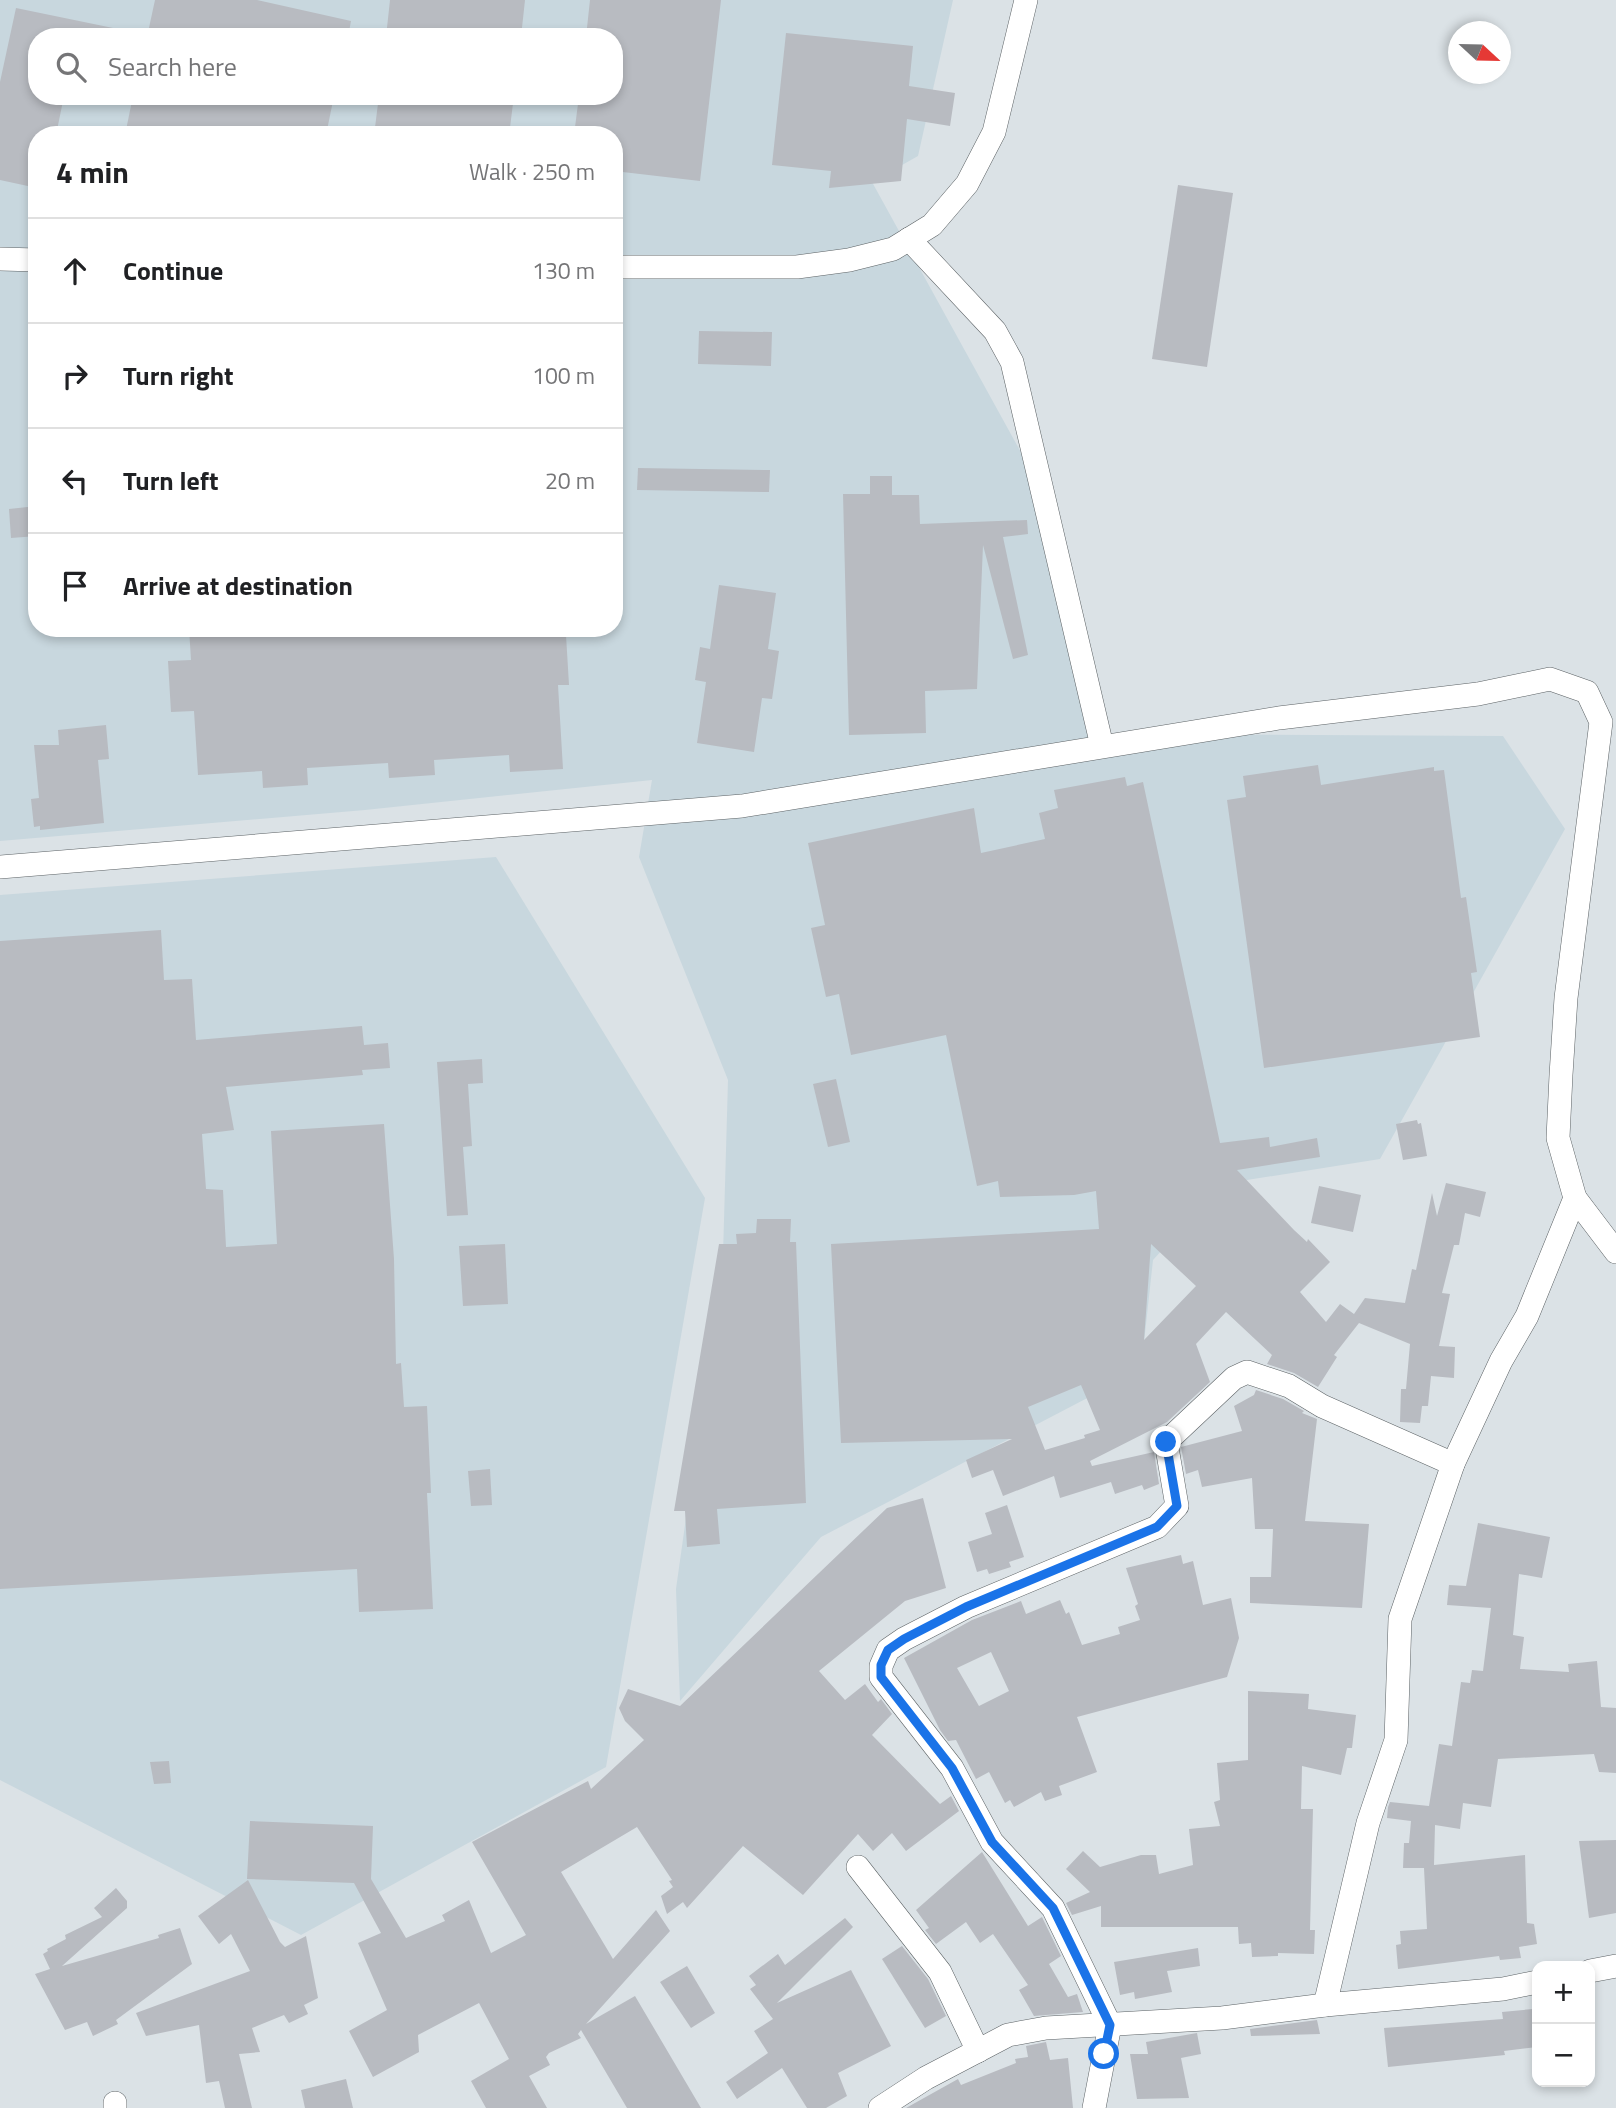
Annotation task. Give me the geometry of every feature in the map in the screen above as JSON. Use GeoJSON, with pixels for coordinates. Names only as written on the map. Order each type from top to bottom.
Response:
{"type":"FeatureCollection","features":[{"type":"Feature","properties":{"kind":"street"},"geometry":{"type":"LineString","coordinates":[[623,267],[797,267],[849,260],[893,249],[932,225],[967,184],[994,132],[1026,0]]}},
{"type":"Feature","properties":{"kind":"street"},"geometry":{"type":"LineString","coordinates":[[909,239],[995,331],[1012,362],[1102,746]]}},
{"type":"Feature","properties":{"kind":"street"},"geometry":{"type":"LineString","coordinates":[[0,259],[28,260]]}},
{"type":"Feature","properties":{"kind":"street"},"geometry":{"type":"LineString","coordinates":[[0,867],[741,806],[1279,718],[1478,694],[1550,679],[1587,692],[1601,722],[1566,998],[1558,1138],[1575,1198],[1616,1252]]}},
{"type":"Feature","properties":{"kind":"street"},"geometry":{"type":"LineString","coordinates":[[1325,2005],[1368,1823],[1396,1740],[1400,1619],[1453,1464],[1501,1361],[1527,1316],[1575,1198]]}},
{"type":"Feature","properties":{"kind":"street"},"geometry":{"type":"LineString","coordinates":[[1094,2108],[1110,2025],[1053,1908],[992,1842],[952,1768],[881,1677],[881,1665],[888,1650],[966,1607],[1157,1527],[1177,1506],[1166,1442],[1234,1378],[1247,1372],[1289,1387],[1322,1406],[1453,1464]]}},
{"type":"Feature","properties":{"kind":"street"},"geometry":{"type":"LineString","coordinates":[[858,1867],[940,1972],[978,2051]]}},
{"type":"Feature","properties":{"kind":"street"},"geometry":{"type":"LineString","coordinates":[[1595,1970],[1616,1966]]}},
{"type":"Feature","properties":{"kind":"street"},"geometry":{"type":"LineString","coordinates":[[880,2108],[914,2099],[926,2078],[1008,2035],[1046,2028],[1222,2018],[1325,2005],[1503,1989],[1532,1983]]}},
{"type":"Feature","properties":{"kind":"shaded area"},"geometry":{"type":"Polygon","coordinates":[[[0,0],[953,0],[918,156],[872,182],[1045,496],[1105,734],[1503,736],[1565,829],[1380,1159],[1222,1184],[1153,1260],[1141,1370],[821,1537],[680,1701],[676,1589],[723,1255],[728,1080],[639,857],[652,780],[365,810],[0,841],[0,0]]]}},
{"type":"Feature","properties":{"kind":"shaded area"},"geometry":{"type":"Polygon","coordinates":[[[496,857],[705,1198],[606,1767],[301,1935],[0,1780],[0,895],[496,857]]]}},
{"type":"Feature","properties":{"kind":"building"},"geometry":{"type":"Polygon","coordinates":[[[155,0],[257,0],[351,21],[350,28],[149,28],[155,0]]]}},
{"type":"Feature","properties":{"kind":"building"},"geometry":{"type":"Polygon","coordinates":[[[390,0],[525,0],[522,28],[387,28],[390,0]]]}},
{"type":"Feature","properties":{"kind":"building"},"geometry":{"type":"Polygon","coordinates":[[[590,0],[721,0],[700,181],[623,172],[623,126],[575,126],[578,105],[623,105],[623,28],[587,28],[590,0]]]}},
{"type":"Feature","properties":{"kind":"building"},"geometry":{"type":"Polygon","coordinates":[[[16,8],[113,28],[28,28],[28,105],[62,105],[58,126],[28,126],[28,186],[0,180],[0,82],[16,8]]]}},
{"type":"Feature","properties":{"kind":"building"},"geometry":{"type":"Polygon","coordinates":[[[786,33],[913,46],[909,86],[955,93],[950,126],[907,119],[901,181],[829,188],[831,171],[772,165],[786,33]]]}},
{"type":"Feature","properties":{"kind":"building"},"geometry":{"type":"Polygon","coordinates":[[[131,105],[332,105],[328,126],[127,126],[131,105]]]}},
{"type":"Feature","properties":{"kind":"building"},"geometry":{"type":"Polygon","coordinates":[[[378,105],[513,105],[510,126],[375,126],[378,105]]]}},
{"type":"Feature","properties":{"kind":"building"},"geometry":{"type":"Polygon","coordinates":[[[1178,185],[1233,193],[1207,367],[1152,359],[1178,185]]]}},
{"type":"Feature","properties":{"kind":"building"},"geometry":{"type":"Polygon","coordinates":[[[699,331],[772,332],[771,366],[698,364],[699,331]]]}},
{"type":"Feature","properties":{"kind":"building"},"geometry":{"type":"Polygon","coordinates":[[[638,468],[770,470],[769,492],[637,490],[638,468]]]}},
{"type":"Feature","properties":{"kind":"building"},"geometry":{"type":"Polygon","coordinates":[[[870,476],[892,476],[892,495],[919,495],[920,524],[1027,520],[1028,534],[1003,537],[1028,655],[1013,659],[983,545],[977,689],[925,691],[926,733],[849,735],[843,494],[870,494],[870,476]]]}},
{"type":"Feature","properties":{"kind":"building"},"geometry":{"type":"Polygon","coordinates":[[[28,507],[28,537],[11,538],[9,509],[28,507]]]}},
{"type":"Feature","properties":{"kind":"building"},"geometry":{"type":"Polygon","coordinates":[[[719,585],[776,593],[768,649],[779,651],[772,699],[762,698],[754,752],[697,743],[706,682],[695,680],[700,647],[710,649],[719,585]]]}},
{"type":"Feature","properties":{"kind":"building"},"geometry":{"type":"Polygon","coordinates":[[[190,637],[566,637],[569,685],[558,685],[563,769],[510,772],[509,755],[434,760],[435,775],[389,778],[388,763],[307,768],[308,785],[263,788],[262,771],[198,775],[194,711],[171,712],[168,661],[191,660],[190,637]]]}},
{"type":"Feature","properties":{"kind":"building"},"geometry":{"type":"Polygon","coordinates":[[[106,725],[109,759],[98,760],[104,823],[40,830],[40,826],[34,827],[31,799],[39,798],[34,745],[59,745],[58,730],[106,725]]]}},
{"type":"Feature","properties":{"kind":"building"},"geometry":{"type":"Polygon","coordinates":[[[1318,765],[1321,785],[1434,767],[1434,771],[1444,770],[1461,898],[1466,897],[1477,972],[1471,973],[1480,1037],[1264,1068],[1227,800],[1246,797],[1243,776],[1318,765]]]}},
{"type":"Feature","properties":{"kind":"building"},"geometry":{"type":"Polygon","coordinates":[[[1125,777],[1127,786],[1143,782],[1220,1143],[1269,1137],[1270,1147],[1317,1138],[1320,1157],[1237,1170],[1294,1230],[1307,1242],[1308,1239],[1330,1262],[1300,1292],[1326,1322],[1340,1304],[1354,1314],[1365,1298],[1405,1303],[1412,1269],[1416,1270],[1432,1193],[1437,1216],[1446,1183],[1486,1192],[1480,1217],[1465,1213],[1459,1245],[1454,1245],[1442,1293],[1450,1294],[1439,1346],[1455,1347],[1454,1378],[1431,1376],[1428,1406],[1422,1406],[1420,1423],[1400,1422],[1401,1389],[1406,1389],[1410,1344],[1359,1323],[1334,1355],[1337,1357],[1318,1387],[1294,1373],[1267,1364],[1272,1355],[1226,1312],[1196,1344],[1210,1382],[1167,1422],[1090,1461],[1092,1466],[1154,1452],[1159,1484],[1144,1490],[1142,1485],[1115,1494],[1111,1482],[1060,1498],[1054,1476],[1003,1496],[993,1470],[972,1478],[966,1460],[1012,1439],[841,1443],[831,1244],[1099,1229],[1096,1191],[1074,1195],[1000,1197],[998,1181],[977,1186],[946,1035],[851,1055],[839,994],[826,997],[811,928],[825,925],[808,843],[974,808],[981,853],[1045,839],[1039,813],[1058,808],[1054,790],[1125,777]],[[1151,1244],[1144,1340],[1196,1286],[1151,1244]],[[1081,1385],[1028,1407],[1045,1450],[1085,1438],[1084,1435],[1100,1430],[1081,1385]]]}},
{"type":"Feature","properties":{"kind":"building"},"geometry":{"type":"Polygon","coordinates":[[[161,930],[164,980],[192,979],[196,1040],[362,1026],[364,1045],[388,1043],[390,1068],[362,1070],[363,1075],[226,1087],[234,1130],[202,1134],[206,1189],[223,1190],[226,1247],[277,1244],[271,1131],[384,1124],[394,1259],[396,1364],[401,1363],[404,1407],[427,1406],[431,1493],[427,1493],[433,1609],[359,1612],[357,1569],[0,1589],[0,941],[161,930]]]}},
{"type":"Feature","properties":{"kind":"building"},"geometry":{"type":"Polygon","coordinates":[[[482,1059],[483,1083],[468,1084],[472,1146],[463,1147],[468,1215],[447,1216],[437,1062],[482,1059]]]}},
{"type":"Feature","properties":{"kind":"building"},"geometry":{"type":"Polygon","coordinates":[[[836,1079],[850,1142],[828,1147],[813,1084],[836,1079]]]}},
{"type":"Feature","properties":{"kind":"building"},"geometry":{"type":"Polygon","coordinates":[[[1417,1120],[1418,1124],[1421,1123],[1427,1156],[1403,1160],[1396,1124],[1417,1120]]]}},
{"type":"Feature","properties":{"kind":"building"},"geometry":{"type":"Polygon","coordinates":[[[1319,1186],[1361,1195],[1353,1232],[1311,1223],[1319,1186]]]}},
{"type":"Feature","properties":{"kind":"building"},"geometry":{"type":"Polygon","coordinates":[[[757,1219],[791,1219],[790,1242],[796,1242],[806,1503],[717,1509],[720,1544],[687,1547],[685,1511],[674,1511],[719,1244],[737,1244],[736,1234],[756,1233],[757,1219]]]}},
{"type":"Feature","properties":{"kind":"building"},"geometry":{"type":"Polygon","coordinates":[[[505,1244],[508,1304],[463,1306],[459,1246],[505,1244]]]}},
{"type":"Feature","properties":{"kind":"building"},"geometry":{"type":"Polygon","coordinates":[[[1256,1390],[1283,1399],[1304,1411],[1302,1413],[1317,1419],[1305,1521],[1369,1524],[1362,1608],[1250,1603],[1250,1577],[1271,1577],[1273,1529],[1255,1529],[1252,1478],[1202,1487],[1198,1470],[1186,1474],[1181,1447],[1242,1431],[1234,1406],[1254,1395],[1256,1390]]]}},
{"type":"Feature","properties":{"kind":"building"},"geometry":{"type":"Polygon","coordinates":[[[490,1469],[492,1505],[471,1506],[468,1471],[490,1469]]]}},
{"type":"Feature","properties":{"kind":"building"},"geometry":{"type":"Polygon","coordinates":[[[923,1498],[946,1588],[905,1601],[819,1671],[845,1700],[865,1684],[878,1702],[881,1699],[892,1714],[872,1735],[940,1804],[951,1796],[959,1811],[906,1851],[892,1833],[873,1851],[858,1834],[803,1895],[743,1846],[687,1908],[683,1902],[667,1914],[661,1896],[673,1887],[669,1881],[672,1880],[637,1827],[561,1872],[613,1959],[656,1910],[670,1931],[586,2024],[635,1996],[701,2108],[627,2108],[581,2030],[578,2034],[581,2038],[549,2053],[546,2057],[550,2065],[529,2076],[547,2108],[486,2108],[471,2081],[509,2059],[479,2003],[418,2035],[419,2052],[373,2077],[349,2031],[387,2010],[358,1943],[381,1933],[354,1883],[247,1879],[250,1821],[373,1826],[371,1879],[406,1938],[445,1921],[442,1915],[469,1900],[491,1953],[526,1935],[472,1842],[588,1781],[591,1789],[644,1740],[625,1721],[619,1708],[628,1689],[680,1706],[887,1508],[923,1498]]]}},
{"type":"Feature","properties":{"kind":"building"},"geometry":{"type":"Polygon","coordinates":[[[1007,1505],[1024,1557],[1009,1562],[1011,1567],[989,1574],[987,1569],[977,1572],[968,1542],[992,1534],[985,1513],[1007,1505]]]}},
{"type":"Feature","properties":{"kind":"building"},"geometry":{"type":"Polygon","coordinates":[[[1478,1523],[1550,1537],[1542,1578],[1519,1574],[1513,1635],[1524,1637],[1520,1669],[1569,1672],[1568,1664],[1597,1661],[1601,1707],[1616,1708],[1616,1773],[1599,1772],[1594,1754],[1498,1759],[1491,1807],[1463,1803],[1460,1829],[1435,1825],[1434,1865],[1525,1855],[1527,1923],[1534,1924],[1537,1944],[1519,1947],[1521,1958],[1500,1960],[1499,1956],[1398,1969],[1396,1945],[1401,1944],[1400,1931],[1427,1929],[1424,1868],[1403,1868],[1404,1843],[1409,1843],[1411,1821],[1387,1818],[1388,1807],[1390,1802],[1429,1806],[1439,1744],[1452,1746],[1461,1682],[1470,1683],[1472,1670],[1483,1671],[1491,1608],[1447,1605],[1449,1585],[1466,1586],[1478,1523]]]}},
{"type":"Feature","properties":{"kind":"building"},"geometry":{"type":"Polygon","coordinates":[[[1181,1555],[1183,1564],[1193,1561],[1203,1605],[1231,1598],[1239,1638],[1227,1677],[1077,1717],[1097,1772],[1059,1786],[1062,1795],[1045,1801],[1041,1792],[1014,1807],[1010,1800],[1005,1803],[989,1772],[976,1779],[956,1740],[948,1741],[940,1730],[904,1658],[972,1620],[1021,1601],[1026,1614],[1060,1600],[1066,1614],[1069,1612],[1082,1645],[1120,1634],[1118,1627],[1140,1620],[1135,1606],[1138,1604],[1126,1568],[1181,1555]],[[991,1652],[957,1668],[979,1706],[1009,1691],[991,1652]]]}},
{"type":"Feature","properties":{"kind":"building"},"geometry":{"type":"Polygon","coordinates":[[[1248,1691],[1309,1694],[1308,1709],[1356,1715],[1352,1748],[1347,1748],[1341,1775],[1302,1766],[1301,1809],[1313,1809],[1310,1930],[1315,1930],[1314,1954],[1278,1953],[1278,1956],[1252,1957],[1251,1943],[1239,1944],[1238,1927],[1101,1927],[1101,1906],[1072,1915],[1066,1903],[1090,1892],[1066,1869],[1083,1851],[1100,1867],[1141,1855],[1156,1855],[1159,1874],[1193,1865],[1189,1829],[1220,1826],[1214,1802],[1220,1800],[1217,1763],[1248,1760],[1248,1691]]]}},
{"type":"Feature","properties":{"kind":"building"},"geometry":{"type":"Polygon","coordinates":[[[169,1761],[171,1783],[154,1784],[150,1762],[169,1761]]]}},
{"type":"Feature","properties":{"kind":"building"},"geometry":{"type":"Polygon","coordinates":[[[1616,1840],[1616,1913],[1589,1918],[1579,1841],[1616,1840]]]}},
{"type":"Feature","properties":{"kind":"building"},"geometry":{"type":"Polygon","coordinates":[[[982,1852],[1028,1926],[1042,1917],[1061,1956],[1049,1964],[1068,1997],[1077,1994],[1083,2012],[1034,2016],[1019,1990],[1028,1985],[993,1934],[980,1943],[966,1922],[936,1944],[925,1930],[929,1928],[916,1910],[982,1852]]]}},
{"type":"Feature","properties":{"kind":"building"},"geometry":{"type":"Polygon","coordinates":[[[248,1880],[285,1947],[306,1936],[318,1998],[304,2005],[308,2014],[289,2023],[284,2015],[252,2028],[260,2052],[239,2054],[252,2108],[225,2108],[219,2081],[206,2083],[199,2025],[146,2036],[136,2013],[250,1971],[231,1934],[219,1944],[198,1916],[248,1880]]]}},
{"type":"Feature","properties":{"kind":"building"},"geometry":{"type":"Polygon","coordinates":[[[116,1888],[127,1901],[127,1908],[62,1966],[159,1938],[158,1935],[180,1928],[192,1964],[116,2020],[118,2024],[93,2036],[87,2022],[65,2030],[35,1974],[50,1969],[43,1954],[47,1949],[66,1939],[65,1935],[102,1917],[94,1908],[116,1888]]]}},
{"type":"Feature","properties":{"kind":"building"},"geometry":{"type":"Polygon","coordinates":[[[845,1918],[853,1927],[777,2003],[851,1970],[891,2046],[838,2073],[847,2096],[826,2108],[807,2108],[782,2068],[737,2099],[726,2082],[768,2053],[754,2031],[773,2019],[750,1989],[756,1985],[749,1976],[778,1954],[785,1965],[845,1918]]]}},
{"type":"Feature","properties":{"kind":"building"},"geometry":{"type":"Polygon","coordinates":[[[902,1946],[928,1979],[946,2016],[925,2028],[882,1959],[902,1946]]]}},
{"type":"Feature","properties":{"kind":"building"},"geometry":{"type":"Polygon","coordinates":[[[1198,1948],[1200,1966],[1167,1971],[1172,1992],[1135,1999],[1134,1992],[1120,1995],[1114,1962],[1198,1948]]]}},
{"type":"Feature","properties":{"kind":"building"},"geometry":{"type":"Polygon","coordinates":[[[687,1966],[715,2013],[691,2028],[660,1982],[687,1966]]]}},
{"type":"Feature","properties":{"kind":"building"},"geometry":{"type":"Polygon","coordinates":[[[1532,2009],[1532,2048],[1504,2051],[1505,2055],[1388,2067],[1384,2028],[1503,2019],[1502,2012],[1532,2009]]]}},
{"type":"Feature","properties":{"kind":"building"},"geometry":{"type":"Polygon","coordinates":[[[1317,2020],[1320,2034],[1251,2036],[1250,2029],[1317,2020]]]}},
{"type":"Feature","properties":{"kind":"building"},"geometry":{"type":"Polygon","coordinates":[[[1197,2033],[1201,2054],[1181,2058],[1189,2098],[1137,2099],[1130,2054],[1148,2054],[1146,2042],[1197,2033]]]}},
{"type":"Feature","properties":{"kind":"building"},"geometry":{"type":"Polygon","coordinates":[[[1046,2042],[1050,2060],[1068,2058],[1073,2108],[906,2108],[958,2079],[961,2085],[1016,2063],[1015,2059],[1028,2057],[1026,2046],[1046,2042]]]}},
{"type":"Feature","properties":{"kind":"building"},"geometry":{"type":"Polygon","coordinates":[[[346,2079],[353,2108],[305,2108],[301,2090],[346,2079]]]}},
{"type":"Feature","properties":{"kind":"route"},"geometry":{"type":"LineString","coordinates":[[1104,2054],[1110,2025],[1053,1908],[1028,1877],[992,1842],[952,1768],[881,1677],[881,1665],[888,1650],[904,1639],[966,1607],[1029,1583],[1157,1527],[1177,1506],[1166,1442]]}}]}
